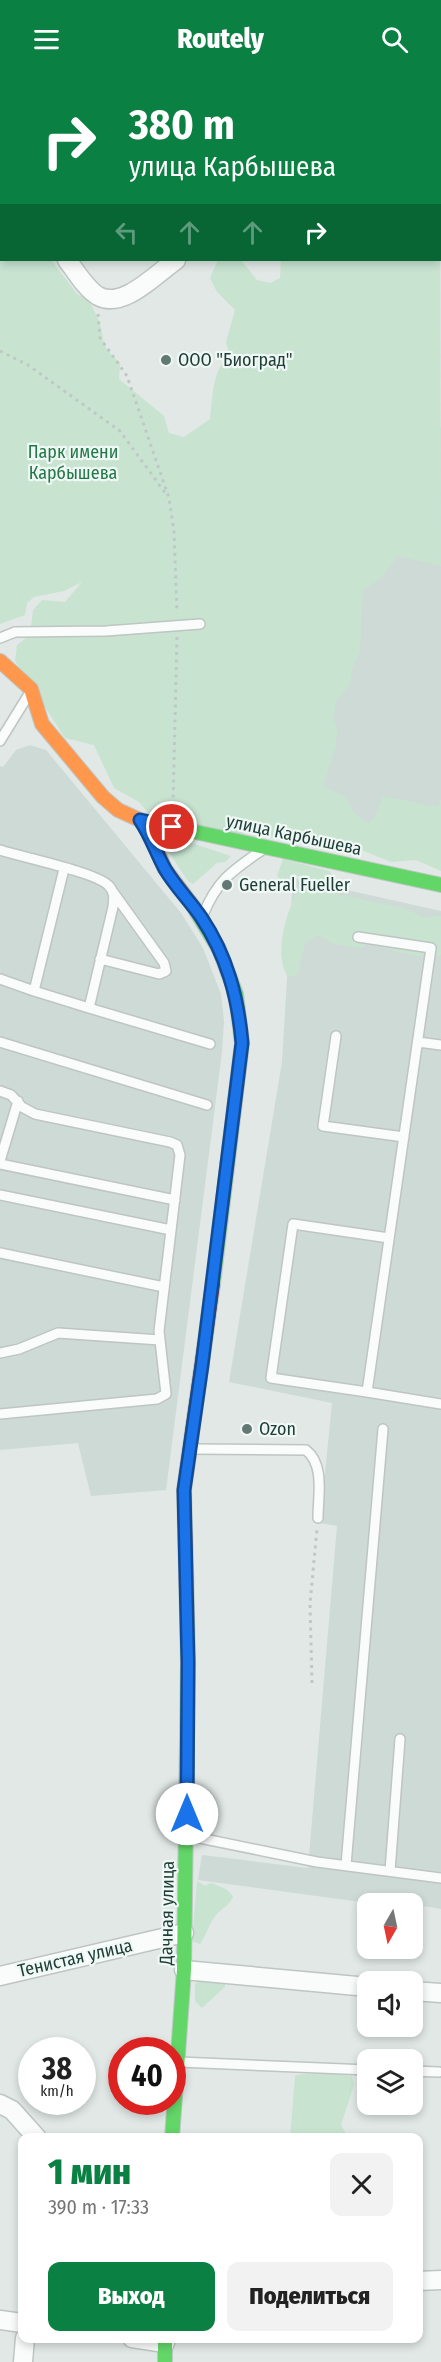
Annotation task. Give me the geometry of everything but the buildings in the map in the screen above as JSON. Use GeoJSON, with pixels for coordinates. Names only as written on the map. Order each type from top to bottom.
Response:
{"type":"FeatureCollection","features":[{"type":"Feature","properties":{"kind":"street"},"geometry":{"type":"LineString","coordinates":[[68,261],[97,295],[112,299],[121,298],[175,261]]}},
{"type":"Feature","properties":{"kind":"street"},"geometry":{"type":"LineString","coordinates":[[0,661],[31,689],[42,724],[103,797],[118,810],[140,820]]}},
{"type":"Feature","properties":{"kind":"street","name":"улица Карбышева"},"geometry":{"type":"LineString","coordinates":[[140,820],[441,885]]}},
{"type":"Feature","properties":{"kind":"street","name":"Дачная улица"},"geometry":{"type":"LineString","coordinates":[[140,820],[150,834],[165,869],[202,918],[219,949],[236,994],[242,1043],[184,1490],[188,1662],[187,1835],[184,1970],[179,2037]]}},
{"type":"Feature","properties":{"kind":"street","name":"Тенистая улица"},"geometry":{"type":"LineString","coordinates":[[0,1976],[184,1933]]}},
{"type":"Feature","properties":{"kind":"street"},"geometry":{"type":"LineString","coordinates":[[184,1970],[357,1986]]}},
{"type":"Feature","properties":{"kind":"street"},"geometry":{"type":"LineString","coordinates":[[423,1992],[441,1994]]}},
{"type":"Feature","properties":{"kind":"street"},"geometry":{"type":"LineString","coordinates":[[0,2104],[12,2110],[33,2133]]}},
{"type":"Feature","properties":{"kind":"street","name":"Дачная улица"},"geometry":{"type":"LineString","coordinates":[[172,2133],[174,2115]]}},
{"type":"Feature","properties":{"kind":"street"},"geometry":{"type":"LineString","coordinates":[[423,2281],[441,2280]]}},
{"type":"Feature","properties":{"kind":"street"},"geometry":{"type":"LineString","coordinates":[[0,2320],[18,2323]]}},
{"type":"Feature","properties":{"kind":"street"},"geometry":{"type":"LineString","coordinates":[[23,2362],[25,2343]]}},
{"type":"Feature","properties":{"kind":"street"},"geometry":{"type":"LineString","coordinates":[[165,2343],[165,2362]]}},
{"type":"Feature","properties":{"kind":"lane"},"geometry":{"type":"LineString","coordinates":[[0,638],[15,632],[106,631],[200,624]]}},
{"type":"Feature","properties":{"kind":"lane"},"geometry":{"type":"LineString","coordinates":[[0,741],[31,689]]}},
{"type":"Feature","properties":{"kind":"lane"},"geometry":{"type":"LineString","coordinates":[[202,918],[213,891],[232,871],[266,848]]}},
{"type":"Feature","properties":{"kind":"lane"},"geometry":{"type":"LineString","coordinates":[[0,850],[102,880],[110,886],[164,963],[166,971],[159,974],[100,959]]}},
{"type":"Feature","properties":{"kind":"lane"},"geometry":{"type":"LineString","coordinates":[[34,990],[64,869]]}},
{"type":"Feature","properties":{"kind":"lane"},"geometry":{"type":"LineString","coordinates":[[89,1008],[113,907],[114,895],[110,886]]}},
{"type":"Feature","properties":{"kind":"lane"},"geometry":{"type":"LineString","coordinates":[[358,937],[431,948],[367,1392]]}},
{"type":"Feature","properties":{"kind":"lane"},"geometry":{"type":"LineString","coordinates":[[0,979],[210,1044]]}},
{"type":"Feature","properties":{"kind":"lane"},"geometry":{"type":"LineString","coordinates":[[336,1036],[323,1126],[404,1137]]}},
{"type":"Feature","properties":{"kind":"lane"},"geometry":{"type":"LineString","coordinates":[[0,1042],[207,1105]]}},
{"type":"Feature","properties":{"kind":"lane"},"geometry":{"type":"LineString","coordinates":[[418,1042],[441,1045]]}},
{"type":"Feature","properties":{"kind":"lane"},"geometry":{"type":"LineString","coordinates":[[0,1091],[11,1095],[35,1114],[177,1145],[180,1155],[160,1340],[166,1387],[163,1397],[0,1414]]}},
{"type":"Feature","properties":{"kind":"lane"},"geometry":{"type":"LineString","coordinates":[[18,1101],[0,1162],[175,1200]]}},
{"type":"Feature","properties":{"kind":"lane"},"geometry":{"type":"LineString","coordinates":[[0,1195],[171,1230]]}},
{"type":"Feature","properties":{"kind":"lane"},"geometry":{"type":"LineString","coordinates":[[389,1238],[293,1224],[271,1378],[441,1404]]}},
{"type":"Feature","properties":{"kind":"lane"},"geometry":{"type":"LineString","coordinates":[[0,1253],[164,1287]]}},
{"type":"Feature","properties":{"kind":"lane"},"geometry":{"type":"LineString","coordinates":[[0,1353],[19,1349],[58,1333],[160,1340]]}},
{"type":"Feature","properties":{"kind":"lane"},"geometry":{"type":"LineString","coordinates":[[346,1865],[383,1429]]}},
{"type":"Feature","properties":{"kind":"lane"},"geometry":{"type":"LineString","coordinates":[[188,1449],[306,1450],[316,1462],[318,1473],[318,1518]]}},
{"type":"Feature","properties":{"kind":"lane"},"geometry":{"type":"LineString","coordinates":[[390,1871],[400,1739]]}},
{"type":"Feature","properties":{"kind":"lane"},"geometry":{"type":"LineString","coordinates":[[187,1835],[346,1865],[441,1878]]}},
{"type":"Feature","properties":{"kind":"lane"},"geometry":{"type":"LineString","coordinates":[[186,2062],[357,2070]]}},
{"type":"Feature","properties":{"kind":"lane"},"geometry":{"type":"LineString","coordinates":[[423,2071],[439,2072]]}},
{"type":"Feature","properties":{"kind":"path"},"geometry":{"type":"LineString","coordinates":[[97,295],[100,338],[127,376],[169,498],[174,532],[177,626],[172,827]]}},
{"type":"Feature","properties":{"kind":"path"},"geometry":{"type":"LineString","coordinates":[[0,351],[28,365],[120,431],[169,498]]}},
{"type":"Feature","properties":{"kind":"path"},"geometry":{"type":"LineString","coordinates":[[312,1683],[310,1604],[318,1518]]}},
{"type":"Feature","properties":{"kind":"shaded area"},"geometry":{"type":"Polygon","coordinates":[[[441,427],[441,866],[144,796],[441,427]]]}},
{"type":"Feature","properties":{"kind":"shaded area"},"geometry":{"type":"Polygon","coordinates":[[[30,745],[46,750],[181,913],[203,948],[221,994],[224,1021],[222,1052],[166,1490],[91,1496],[78,1443],[0,1450],[0,766],[3,767],[16,750],[30,745]]]}},
{"type":"Feature","properties":{"kind":"shaded area"},"geometry":{"type":"Polygon","coordinates":[[[293,878],[441,911],[441,1909],[423,1906],[423,1893],[357,1893],[357,1902],[198,1880],[202,1855],[308,1868],[337,1526],[320,1523],[332,1403],[229,1382],[282,1062],[293,878]]]}},
{"type":"Feature","properties":{"kind":"green space","name":"Парк имени Карбышева"},"geometry":{"type":"Polygon","coordinates":[[[0,261],[52,261],[78,295],[88,298],[99,321],[106,348],[120,362],[119,379],[164,416],[169,433],[184,437],[210,419],[216,376],[229,353],[226,342],[235,310],[217,292],[210,278],[218,261],[242,261],[257,280],[270,283],[280,278],[281,261],[440,261],[441,566],[398,556],[380,579],[363,590],[360,652],[352,669],[350,685],[336,700],[333,719],[337,729],[336,745],[323,787],[346,796],[353,812],[368,823],[375,817],[383,796],[438,807],[441,799],[441,871],[416,860],[391,862],[349,845],[275,838],[256,831],[240,834],[149,814],[139,802],[114,788],[94,745],[65,738],[15,661],[17,645],[30,635],[33,610],[42,600],[65,602],[82,582],[64,591],[34,597],[27,603],[25,615],[0,624],[0,261]]]}},
{"type":"Feature","properties":{"kind":"green space"},"geometry":{"type":"Polygon","coordinates":[[[174,839],[231,856],[225,862],[217,863],[193,884],[188,881],[166,848],[167,844],[174,839]]]}},
{"type":"Feature","properties":{"kind":"green space"},"geometry":{"type":"Polygon","coordinates":[[[283,859],[329,871],[334,877],[330,882],[295,876],[292,883],[284,883],[277,876],[283,859]]]}},
{"type":"Feature","properties":{"kind":"green space"},"geometry":{"type":"Polygon","coordinates":[[[301,883],[308,888],[403,908],[423,917],[441,916],[441,955],[413,955],[369,943],[361,948],[334,944],[318,935],[305,943],[298,975],[288,977],[281,956],[282,943],[287,917],[301,883]]]}},
{"type":"Feature","properties":{"kind":"green space"},"geometry":{"type":"Polygon","coordinates":[[[197,1881],[205,1886],[211,1883],[226,1889],[233,1896],[214,1917],[200,1944],[192,1941],[197,1881]]]}},
{"type":"Feature","properties":{"kind":"green space"},"geometry":{"type":"Polygon","coordinates":[[[201,1979],[225,1982],[225,1987],[202,2008],[195,2001],[195,1984],[201,1979]]]}},
{"type":"Feature","properties":{"kind":"green space"},"geometry":{"type":"Polygon","coordinates":[[[330,2072],[352,2076],[354,2085],[341,2125],[346,2133],[290,2133],[295,2076],[330,2072]]]}},
{"type":"Feature","properties":{"kind":"traffic: fast"},"geometry":{"type":"LineString","coordinates":[[140,820],[441,885]]}},
{"type":"Feature","properties":{"kind":"traffic: fast"},"geometry":{"type":"LineString","coordinates":[[193,906],[219,949],[236,994],[242,1043],[213,1284]]}},
{"type":"Feature","properties":{"kind":"traffic: fast"},"geometry":{"type":"LineString","coordinates":[[172,2133],[184,1970],[188,1662],[186,1567]]}},
{"type":"Feature","properties":{"kind":"traffic: fast"},"geometry":{"type":"LineString","coordinates":[[165,2343],[165,2362]]}},
{"type":"Feature","properties":{"kind":"traffic: slow"},"geometry":{"type":"LineString","coordinates":[[0,661],[31,689],[42,724],[103,797],[118,810],[140,820],[150,834],[165,869],[193,906]]}},
{"type":"Feature","properties":{"kind":"traffic: jam"},"geometry":{"type":"LineString","coordinates":[[186,1567],[184,1490],[213,1284]]}},
{"type":"Feature","properties":{"kind":"place","name":"ООО \"Биоград\""},"geometry":{"type":"Point","coordinates":[166,360]}},
{"type":"Feature","properties":{"kind":"place","name":"General Fueller"},"geometry":{"type":"Point","coordinates":[227,885]}},
{"type":"Feature","properties":{"kind":"place","name":"Ozon"},"geometry":{"type":"Point","coordinates":[247,1429]}},
{"type":"Feature","properties":{"kind":"route"},"geometry":{"type":"LineString","coordinates":[[172,827],[140,820],[150,834],[165,869],[202,918],[219,949],[236,994],[242,1043],[184,1490],[188,1662],[187,1814]]}}]}
